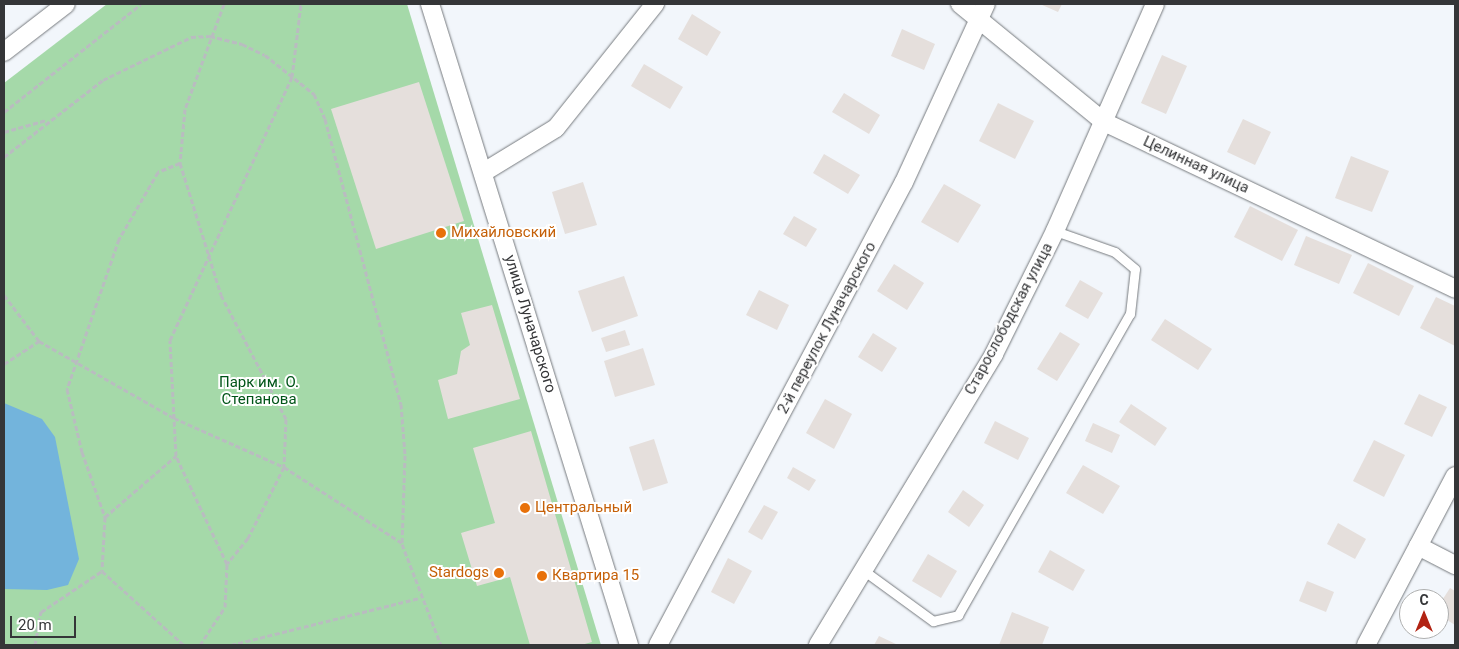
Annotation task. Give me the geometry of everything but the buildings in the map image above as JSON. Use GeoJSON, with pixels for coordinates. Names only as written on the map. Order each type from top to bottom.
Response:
{"type":"FeatureCollection","features":[{"type":"Feature","properties":{"kind":"street"},"geometry":{"type":"LineString","coordinates":[[4,52],[66,4]]}},
{"type":"Feature","properties":{"kind":"street","name":"улица Луначарского"},"geometry":{"type":"LineString","coordinates":[[430,4],[484,172],[629,645]]}},
{"type":"Feature","properties":{"kind":"street"},"geometry":{"type":"LineString","coordinates":[[484,172],[556,128],[655,4]]}},
{"type":"Feature","properties":{"kind":"street","name":"Целинная улица"},"geometry":{"type":"LineString","coordinates":[[960,4],[982,11],[1104,122],[1455,289]]}},
{"type":"Feature","properties":{"kind":"street","name":"Старослободская улица"},"geometry":{"type":"LineString","coordinates":[[818,645],[994,354],[1055,231],[1155,4]]}},
{"type":"Feature","properties":{"kind":"street","name":"2-й переулок Луначарского"},"geometry":{"type":"LineString","coordinates":[[658,645],[904,182],[982,11]]}},
{"type":"Feature","properties":{"kind":"street"},"geometry":{"type":"LineString","coordinates":[[1366,645],[1455,476]]}},
{"type":"Feature","properties":{"kind":"street"},"geometry":{"type":"LineString","coordinates":[[1418,546],[1455,565]]}},
{"type":"Feature","properties":{"kind":"lane"},"geometry":{"type":"LineString","coordinates":[[863,570],[933,621],[958,615],[1130,314],[1135,269],[1116,252],[1055,231]]}},
{"type":"Feature","properties":{"kind":"path"},"geometry":{"type":"LineString","coordinates":[[4,112],[140,4]]}},
{"type":"Feature","properties":{"kind":"path"},"geometry":{"type":"LineString","coordinates":[[224,4],[210,36],[185,109],[180,163],[234,324],[286,419],[284,467],[248,538],[227,564]]}},
{"type":"Feature","properties":{"kind":"path"},"geometry":{"type":"LineString","coordinates":[[200,645],[225,607],[227,564],[176,456],[170,340],[292,76],[302,4]]}},
{"type":"Feature","properties":{"kind":"path"},"geometry":{"type":"LineString","coordinates":[[4,157],[49,119],[103,80],[191,38],[210,36],[266,55],[314,94],[325,119],[401,404],[405,455],[402,544],[419,598],[441,645]]}},
{"type":"Feature","properties":{"kind":"path"},"geometry":{"type":"LineString","coordinates":[[4,132],[49,119]]}},
{"type":"Feature","properties":{"kind":"path"},"geometry":{"type":"LineString","coordinates":[[102,571],[105,517],[82,452],[67,389],[78,364],[119,239],[158,172],[180,163]]}},
{"type":"Feature","properties":{"kind":"path"},"geometry":{"type":"LineString","coordinates":[[4,295],[38,342],[174,418],[284,467],[402,544]]}},
{"type":"Feature","properties":{"kind":"path"},"geometry":{"type":"LineString","coordinates":[[4,364],[38,342]]}},
{"type":"Feature","properties":{"kind":"path"},"geometry":{"type":"LineString","coordinates":[[105,517],[176,456]]}},
{"type":"Feature","properties":{"kind":"path"},"geometry":{"type":"LineString","coordinates":[[35,645],[41,612],[102,571]]}},
{"type":"Feature","properties":{"kind":"path"},"geometry":{"type":"LineString","coordinates":[[102,571],[184,645]]}},
{"type":"Feature","properties":{"kind":"path"},"geometry":{"type":"LineString","coordinates":[[231,645],[419,598]]}},
{"type":"Feature","properties":{"kind":"green space","name":"Парк им. О. Степанова"},"geometry":{"type":"Polygon","coordinates":[[[107,4],[407,4],[601,645],[4,645],[4,83],[107,4]]]}},
{"type":"Feature","properties":{"kind":"water"},"geometry":{"type":"Polygon","coordinates":[[[4,403],[42,419],[55,437],[79,559],[68,585],[47,590],[4,589],[4,403]]]}},
{"type":"Feature","properties":{"kind":"place","name":"Михайловский"},"geometry":{"type":"Point","coordinates":[441,233]}},
{"type":"Feature","properties":{"kind":"place","name":"Центральный"},"geometry":{"type":"Point","coordinates":[525,508]}},
{"type":"Feature","properties":{"kind":"place","name":"Stardogs"},"geometry":{"type":"Point","coordinates":[499,573]}},
{"type":"Feature","properties":{"kind":"place","name":"Квартира 15"},"geometry":{"type":"Point","coordinates":[542,576]}}]}
